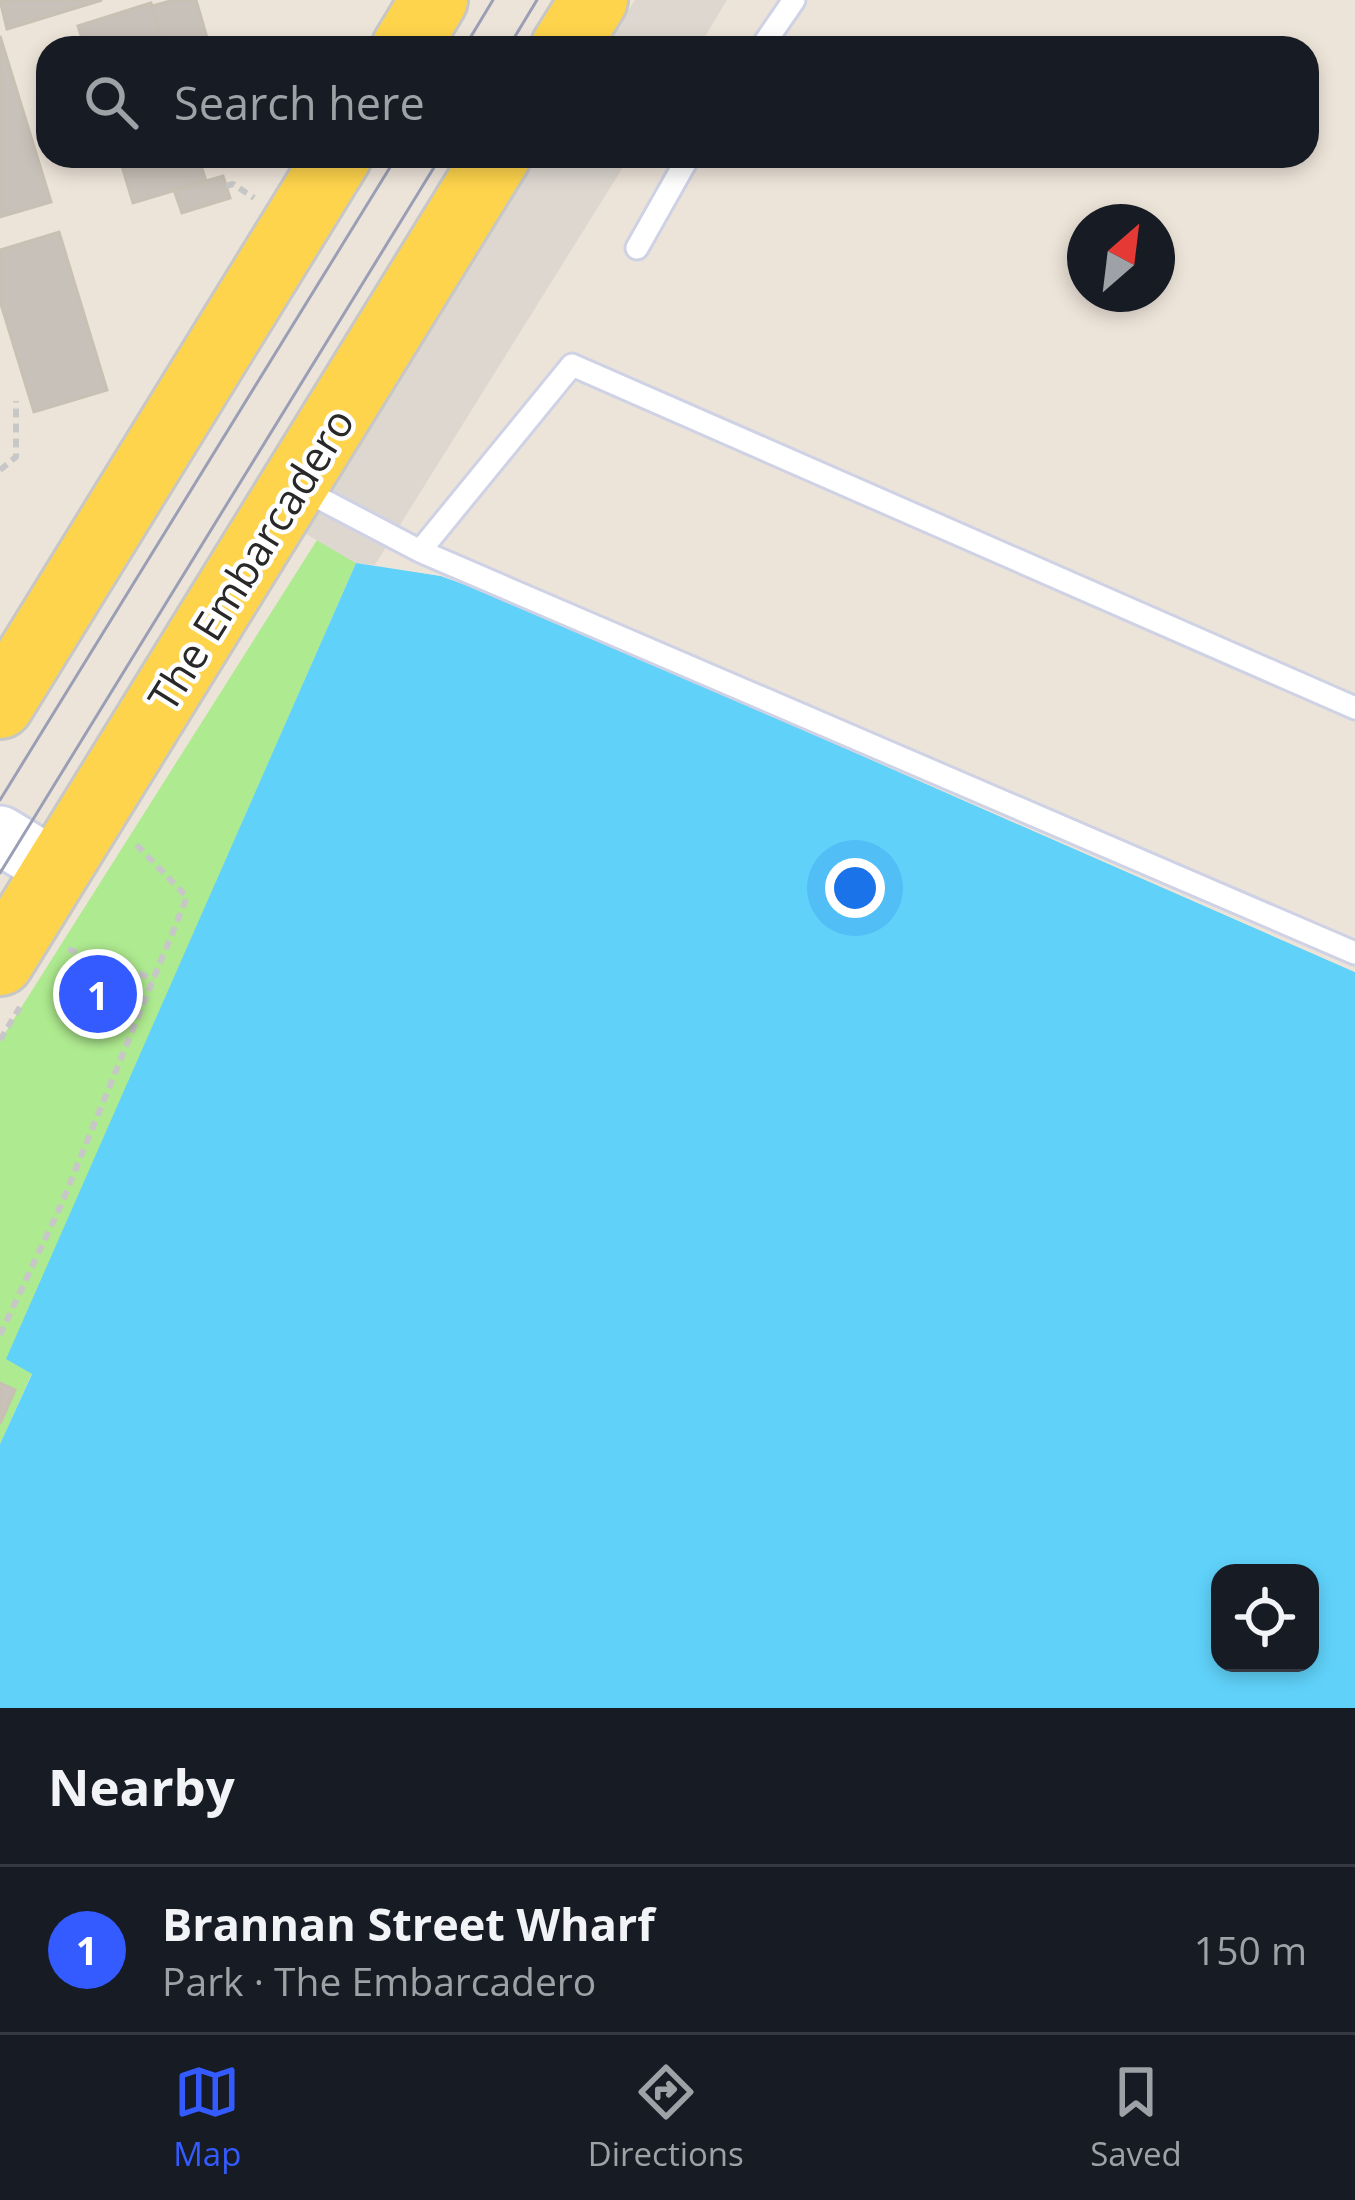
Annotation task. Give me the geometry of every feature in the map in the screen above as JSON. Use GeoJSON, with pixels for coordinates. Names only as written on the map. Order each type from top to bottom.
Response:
{"type":"FeatureCollection","features":[{"type":"Feature","properties":{"kind":"main road"},"geometry":{"type":"LineString","coordinates":[[412,36],[434,0]]}},
{"type":"Feature","properties":{"kind":"main road"},"geometry":{"type":"LineString","coordinates":[[572,36],[594,0]]}},
{"type":"Feature","properties":{"kind":"main road"},"geometry":{"type":"LineString","coordinates":[[0,705],[331,168]]}},
{"type":"Feature","properties":{"kind":"main road","name":"The Embarcadero"},"geometry":{"type":"LineString","coordinates":[[29,954],[59,871],[490,168]]}},
{"type":"Feature","properties":{"kind":"street"},"geometry":{"type":"LineString","coordinates":[[0,835],[59,871]]}},
{"type":"Feature","properties":{"kind":"lane"},"geometry":{"type":"LineString","coordinates":[[768,36],[794,0]]}},
{"type":"Feature","properties":{"kind":"lane"},"geometry":{"type":"LineString","coordinates":[[637,248],[682,168]]}},
{"type":"Feature","properties":{"kind":"lane"},"geometry":{"type":"LineString","coordinates":[[420,551],[572,365],[1355,708]]}},
{"type":"Feature","properties":{"kind":"lane"},"geometry":{"type":"LineString","coordinates":[[295,486],[420,551],[1355,953]]}},
{"type":"Feature","properties":{"kind":"path"},"geometry":{"type":"LineString","coordinates":[[226,186],[232,184],[256,199]]}},
{"type":"Feature","properties":{"kind":"path"},"geometry":{"type":"LineString","coordinates":[[0,470],[16,457],[16,400]]}},
{"type":"Feature","properties":{"kind":"path"},"geometry":{"type":"LineString","coordinates":[[0,1335],[188,898],[129,837]]}},
{"type":"Feature","properties":{"kind":"path"},"geometry":{"type":"LineString","coordinates":[[29,954],[154,979]]}},
{"type":"Feature","properties":{"kind":"green space"},"geometry":{"type":"Polygon","coordinates":[[[317,540],[356,563],[7,1359],[32,1373],[0,1444],[0,1041],[317,540]]]}},
{"type":"Feature","properties":{"kind":"shaded area"},"geometry":{"type":"Polygon","coordinates":[[[635,0],[727,0],[705,36],[612,36],[635,0]]]}},
{"type":"Feature","properties":{"kind":"shaded area"},"geometry":{"type":"Polygon","coordinates":[[[528,168],[623,168],[375,565],[356,563],[294,527],[388,378],[411,363],[480,251],[483,220],[528,168]]]}},
{"type":"Feature","properties":{"kind":"water"},"geometry":{"type":"Polygon","coordinates":[[[356,563],[441,576],[507,600],[1355,972],[1355,1708],[0,1708],[0,1444],[32,1374],[6,1359],[356,563]]]}},
{"type":"Feature","properties":{"kind":"pier"},"geometry":{"type":"Polygon","coordinates":[[[379,559],[443,570],[509,594],[1355,965],[1355,972],[507,600],[441,576],[375,565],[379,559]]]}},
{"type":"Feature","properties":{"kind":"building"},"geometry":{"type":"Polygon","coordinates":[[[0,0],[102,0],[7,29],[0,0]]]}},
{"type":"Feature","properties":{"kind":"building"},"geometry":{"type":"Polygon","coordinates":[[[196,0],[206,36],[161,36],[152,6],[196,0]]]}},
{"type":"Feature","properties":{"kind":"building"},"geometry":{"type":"Polygon","coordinates":[[[151,3],[161,36],[81,36],[78,26],[151,3]]]}},
{"type":"Feature","properties":{"kind":"building"},"geometry":{"type":"Polygon","coordinates":[[[0,36],[36,153],[36,168],[41,168],[51,202],[0,217],[0,36]]]}},
{"type":"Feature","properties":{"kind":"building"},"geometry":{"type":"Polygon","coordinates":[[[123,168],[202,168],[206,181],[133,203],[123,168]]]}},
{"type":"Feature","properties":{"kind":"building"},"geometry":{"type":"Polygon","coordinates":[[[223,176],[230,198],[182,213],[174,190],[223,176]]]}},
{"type":"Feature","properties":{"kind":"building"},"geometry":{"type":"Polygon","coordinates":[[[59,232],[107,390],[34,412],[0,301],[0,250],[59,232]]]}},
{"type":"Feature","properties":{"kind":"building"},"geometry":{"type":"Polygon","coordinates":[[[0,1383],[15,1390],[0,1424],[0,1383]]]}},
{"type":"Feature","properties":{"kind":"tram line"},"geometry":{"type":"LineString","coordinates":[[471,36],[493,0]]}},
{"type":"Feature","properties":{"kind":"tram line"},"geometry":{"type":"LineString","coordinates":[[515,36],[537,0]]}},
{"type":"Feature","properties":{"kind":"tram line"},"geometry":{"type":"LineString","coordinates":[[0,800],[390,168]]}},
{"type":"Feature","properties":{"kind":"tram line"},"geometry":{"type":"LineString","coordinates":[[0,873],[434,168]]}},
{"type":"Feature","properties":{"kind":"place","name":"Brannan Street Wharf"},"geometry":{"type":"Point","coordinates":[98,994]}}]}
